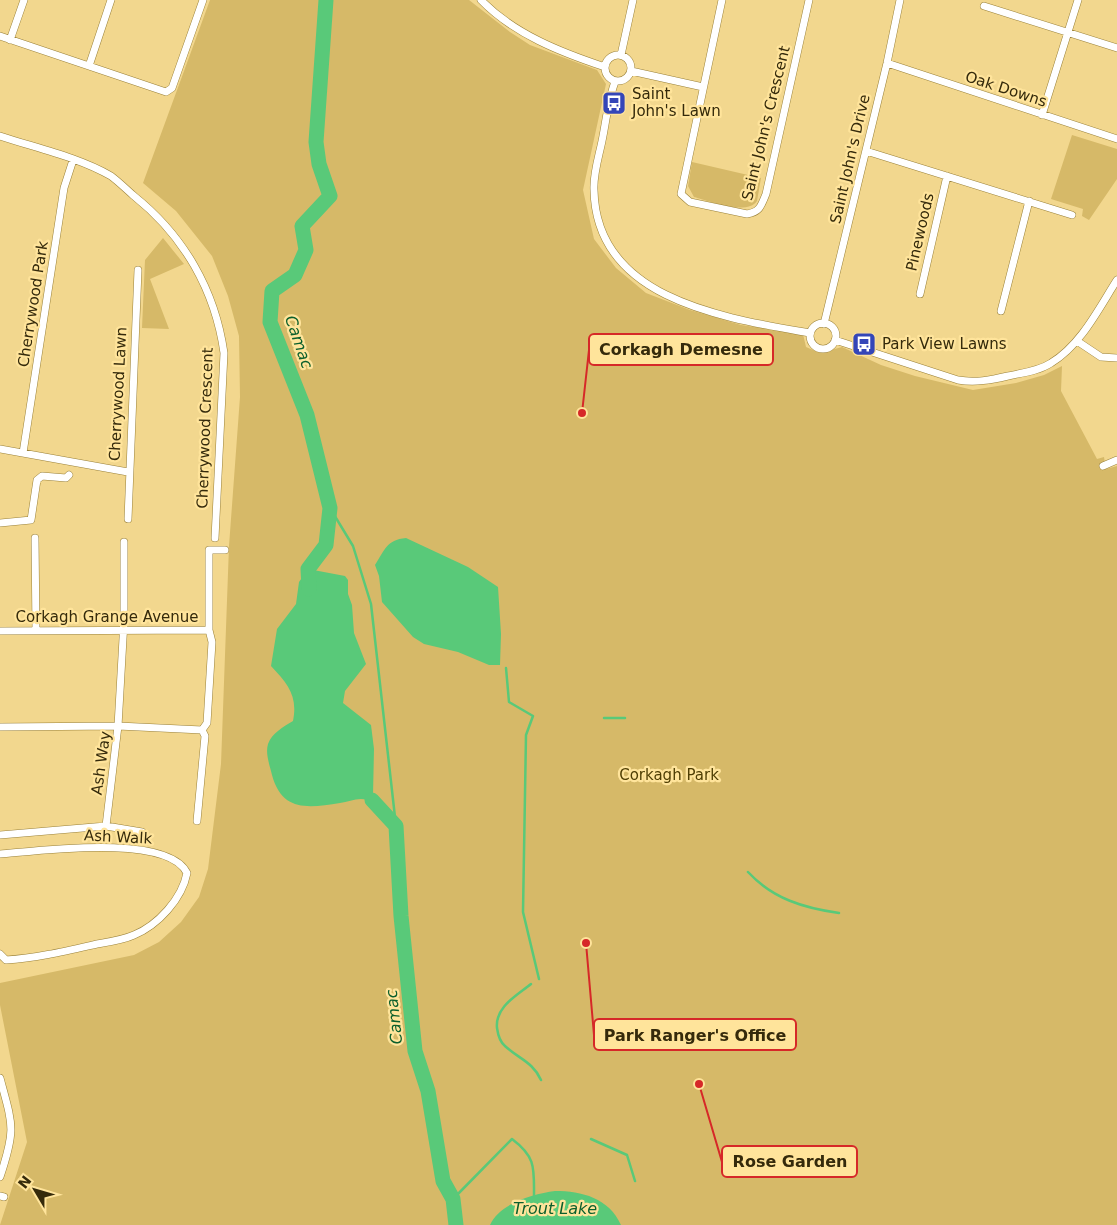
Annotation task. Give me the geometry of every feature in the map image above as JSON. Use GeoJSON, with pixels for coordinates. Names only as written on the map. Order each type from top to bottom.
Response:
{"type":"FeatureCollection","features":[{"type":"Feature","properties":{"kind":"street"},"geometry":{"type":"LineString","coordinates":[[10,40],[24,0]]}},
{"type":"Feature","properties":{"kind":"street"},"geometry":{"type":"LineString","coordinates":[[89,66],[111,0]]}},
{"type":"Feature","properties":{"kind":"street"},"geometry":{"type":"LineString","coordinates":[[0,36],[166,92],[172,88],[203,0]]}},
{"type":"Feature","properties":{"kind":"street"},"geometry":{"type":"LineString","coordinates":[[481,0],[490,10],[525,33],[559,51],[605,67]]}},
{"type":"Feature","properties":{"kind":"street"},"geometry":{"type":"LineString","coordinates":[[621,55],[633,0]]}},
{"type":"Feature","properties":{"kind":"street","name":"Saint John's Crescent"},"geometry":{"type":"LineString","coordinates":[[722,0],[682,194],[690,202],[747,214],[756,213],[760,210],[766,194],[810,0]]}},
{"type":"Feature","properties":{"kind":"street","name":"Saint John's Drive"},"geometry":{"type":"LineString","coordinates":[[824,324],[887,64],[900,0]]}},
{"type":"Feature","properties":{"kind":"street"},"geometry":{"type":"LineString","coordinates":[[1042,115],[1078,0]]}},
{"type":"Feature","properties":{"kind":"street"},"geometry":{"type":"LineString","coordinates":[[984,6],[1117,48]]}},
{"type":"Feature","properties":{"kind":"street"},"geometry":{"type":"LineString","coordinates":[[621,55],[630,63],[631,71],[624,81],[615,82],[608,78],[605,67],[608,59],[621,55]]}},
{"type":"Feature","properties":{"kind":"street","name":"Oak Downs"},"geometry":{"type":"LineString","coordinates":[[887,64],[1117,139]]}},
{"type":"Feature","properties":{"kind":"street"},"geometry":{"type":"LineString","coordinates":[[631,71],[703,86]]}},
{"type":"Feature","properties":{"kind":"street"},"geometry":{"type":"LineString","coordinates":[[615,82],[594,187],[601,227],[606,241],[615,254],[646,285],[671,298],[743,320],[810,333]]}},
{"type":"Feature","properties":{"kind":"street","name":"Cherrywood Crescent"},"geometry":{"type":"LineString","coordinates":[[0,136],[73,160],[110,176],[151,209],[191,260],[203,280],[220,326],[224,353],[215,538]]}},
{"type":"Feature","properties":{"kind":"street","name":"Pinewoods"},"geometry":{"type":"LineString","coordinates":[[866,151],[1072,215]]}},
{"type":"Feature","properties":{"kind":"street","name":"Cherrywood Park"},"geometry":{"type":"LineString","coordinates":[[23,453],[64,188],[73,160]]}},
{"type":"Feature","properties":{"kind":"street","name":"Pinewoods"},"geometry":{"type":"LineString","coordinates":[[920,294],[947,176]]}},
{"type":"Feature","properties":{"kind":"street"},"geometry":{"type":"LineString","coordinates":[[1001,311],[1030,201]]}},
{"type":"Feature","properties":{"kind":"street","name":"Cherrywood Lawn"},"geometry":{"type":"LineString","coordinates":[[128,519],[128,472],[138,270]]}},
{"type":"Feature","properties":{"kind":"street"},"geometry":{"type":"LineString","coordinates":[[835,340],[970,382],[1042,368],[1051,364],[1076,341],[1117,280]]}},
{"type":"Feature","properties":{"kind":"street"},"geometry":{"type":"LineString","coordinates":[[824,324],[834,331],[835,340],[830,347],[821,349],[811,342],[810,333],[814,327],[824,324]]}},
{"type":"Feature","properties":{"kind":"street"},"geometry":{"type":"LineString","coordinates":[[1076,341],[1101,357],[1117,358]]}},
{"type":"Feature","properties":{"kind":"street"},"geometry":{"type":"LineString","coordinates":[[0,449],[128,472]]}},
{"type":"Feature","properties":{"kind":"street"},"geometry":{"type":"LineString","coordinates":[[1103,466],[1117,460]]}},
{"type":"Feature","properties":{"kind":"street"},"geometry":{"type":"LineString","coordinates":[[0,523],[31,520],[37,480],[42,476],[66,478],[69,475]]}},
{"type":"Feature","properties":{"kind":"street"},"geometry":{"type":"LineString","coordinates":[[35,538],[36,630]]}},
{"type":"Feature","properties":{"kind":"street"},"geometry":{"type":"LineString","coordinates":[[0,727],[118,726],[123,629],[124,542]]}},
{"type":"Feature","properties":{"kind":"street","name":"Corkagh Grange Avenue"},"geometry":{"type":"LineString","coordinates":[[0,631],[209,630],[209,550],[225,550]]}},
{"type":"Feature","properties":{"kind":"street"},"geometry":{"type":"LineString","coordinates":[[197,821],[204,736],[202,730],[207,723],[212,642],[209,630]]}},
{"type":"Feature","properties":{"kind":"street","name":"Ash Way"},"geometry":{"type":"LineString","coordinates":[[106,826],[118,726],[202,730]]}},
{"type":"Feature","properties":{"kind":"street"},"geometry":{"type":"LineString","coordinates":[[0,835],[106,826],[142,832]]}},
{"type":"Feature","properties":{"kind":"street","name":"Ash Walk"},"geometry":{"type":"LineString","coordinates":[[0,854],[98,847],[146,850],[181,865],[187,873],[178,894],[165,913],[149,927],[134,936],[43,956],[6,960],[1,956]]}},
{"type":"Feature","properties":{"kind":"street"},"geometry":{"type":"LineString","coordinates":[[0,1078],[2,1091],[12,1118],[12,1134],[0,1177]]}},
{"type":"Feature","properties":{"kind":"green space","name":"Corkagh Park"},"geometry":{"type":"Polygon","coordinates":[[[210,0],[469,0],[530,45],[597,70],[606,84],[583,190],[594,239],[616,268],[646,293],[690,310],[741,325],[803,334],[806,347],[820,353],[842,347],[881,365],[915,376],[973,390],[1016,383],[1044,375],[1062,366],[1061,391],[1097,459],[1104,457],[1106,469],[1117,466],[1117,1225],[0,1225],[27,1142],[0,1005],[0,983],[134,955],[159,942],[181,922],[199,897],[208,869],[221,764],[229,546],[240,397],[239,336],[228,296],[212,256],[176,211],[143,183],[210,0]]]}},
{"type":"Feature","properties":{"kind":"green space"},"geometry":{"type":"Polygon","coordinates":[[[1072,135],[1117,149],[1117,179],[1089,220],[1082,216],[1083,209],[1051,199],[1072,135]]]}},
{"type":"Feature","properties":{"kind":"green space"},"geometry":{"type":"Polygon","coordinates":[[[692,162],[761,178],[757,201],[752,205],[737,207],[694,197],[688,186],[692,162]]]}},
{"type":"Feature","properties":{"kind":"green space"},"geometry":{"type":"Polygon","coordinates":[[[163,238],[184,264],[150,279],[169,329],[142,328],[145,260],[163,238]]]}},
{"type":"Feature","properties":{"kind":"water"},"geometry":{"type":"Polygon","coordinates":[[[406,538],[468,567],[498,587],[501,634],[500,665],[489,665],[458,652],[424,644],[413,637],[382,602],[379,576],[375,565],[390,543],[406,538]]]}},
{"type":"Feature","properties":{"kind":"water"},"geometry":{"type":"Polygon","coordinates":[[[308,569],[345,576],[348,580],[348,594],[352,605],[354,633],[366,664],[345,691],[343,703],[371,725],[374,749],[373,796],[386,813],[383,816],[372,803],[364,799],[317,806],[298,805],[282,796],[276,787],[272,775],[267,756],[268,744],[275,733],[293,721],[294,712],[293,697],[287,685],[271,666],[277,629],[296,604],[299,582],[308,569]]]}},
{"type":"Feature","properties":{"kind":"water","name":"Trout Lake"},"geometry":{"type":"Polygon","coordinates":[[[555,1191],[585,1195],[602,1202],[616,1216],[621,1225],[490,1225],[495,1217],[509,1205],[527,1197],[555,1191]]]}},
{"type":"Feature","properties":{"kind":"waterway","name":"Camac"},"geometry":{"type":"LineString","coordinates":[[309,589],[308,569],[326,545],[330,508],[307,415],[270,322],[272,291],[295,275],[306,250],[302,226],[330,196],[319,164],[316,142],[326,0]]}},
{"type":"Feature","properties":{"kind":"waterway","name":"Camac"},"geometry":{"type":"LineString","coordinates":[[330,508],[353,546],[371,604],[396,826]]}},
{"type":"Feature","properties":{"kind":"waterway"},"geometry":{"type":"LineString","coordinates":[[506,668],[509,702],[533,716],[526,735],[523,912],[539,979]]}},
{"type":"Feature","properties":{"kind":"waterway"},"geometry":{"type":"LineString","coordinates":[[604,718],[625,718]]}},
{"type":"Feature","properties":{"kind":"waterway","name":"Camac"},"geometry":{"type":"LineString","coordinates":[[372,800],[396,826],[401,916],[415,1051],[428,1091],[443,1181],[453,1199],[456,1225]]}},
{"type":"Feature","properties":{"kind":"waterway"},"geometry":{"type":"LineString","coordinates":[[748,872],[768,889],[790,901],[839,913]]}},
{"type":"Feature","properties":{"kind":"waterway"},"geometry":{"type":"LineString","coordinates":[[531,984],[503,1008],[499,1014],[497,1028],[499,1038],[503,1044],[530,1065],[541,1080]]}},
{"type":"Feature","properties":{"kind":"waterway","name":"Camac"},"geometry":{"type":"LineString","coordinates":[[453,1199],[512,1139],[520,1145],[530,1158],[534,1178],[534,1196]]}},
{"type":"Feature","properties":{"kind":"waterway"},"geometry":{"type":"LineString","coordinates":[[591,1139],[627,1155],[635,1181]]}},
{"type":"Feature","properties":{"kind":"place","name":"Saint John's Lawn"},"geometry":{"type":"Point","coordinates":[614,103]}},
{"type":"Feature","properties":{"kind":"place","name":"Park View Lawns"},"geometry":{"type":"Point","coordinates":[864,344]}},
{"type":"Feature","properties":{"kind":"place","name":"Corkagh Demesne"},"geometry":{"type":"Point","coordinates":[582,413]}},
{"type":"Feature","properties":{"kind":"place","name":"Park Ranger's Office"},"geometry":{"type":"Point","coordinates":[586,943]}},
{"type":"Feature","properties":{"kind":"place","name":"Rose Garden"},"geometry":{"type":"Point","coordinates":[699,1084]}}]}
